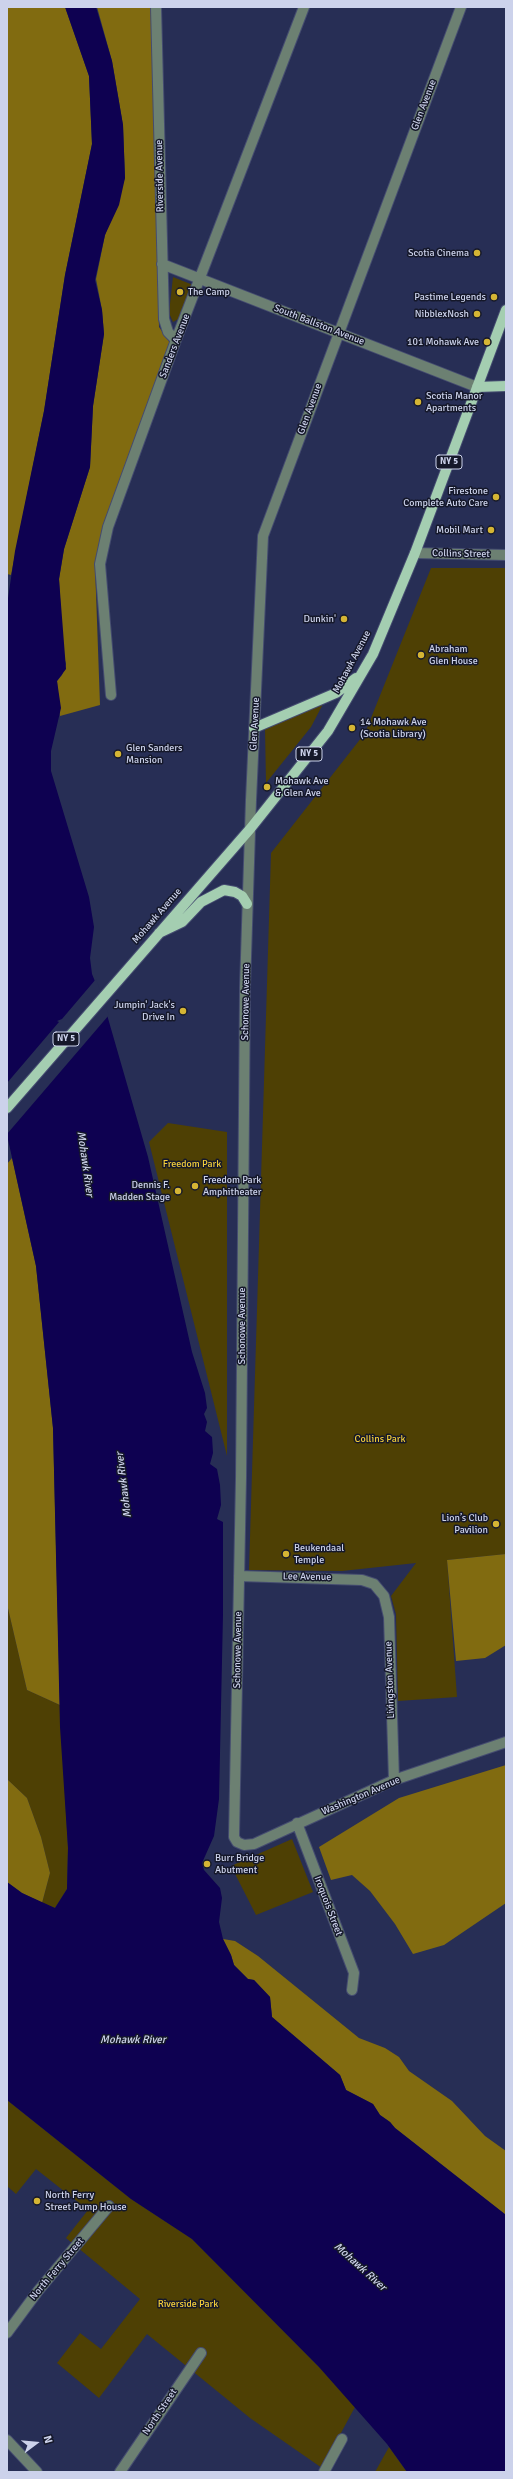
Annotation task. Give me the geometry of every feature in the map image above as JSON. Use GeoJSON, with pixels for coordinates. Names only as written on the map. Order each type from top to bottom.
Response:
{"type":"FeatureCollection","features":[{"type":"Feature","properties":{"kind":"main road","name":"Mohawk Avenue"},"geometry":{"type":"LineString","coordinates":[[7,1108],[156,935],[250,829],[328,731],[373,654],[415,553],[506,310]]}},
{"type":"Feature","properties":{"kind":"main road"},"geometry":{"type":"LineString","coordinates":[[477,387],[506,386]]}},
{"type":"Feature","properties":{"kind":"main road"},"geometry":{"type":"LineString","coordinates":[[254,728],[336,693],[361,674]]}},
{"type":"Feature","properties":{"kind":"main road"},"geometry":{"type":"LineString","coordinates":[[156,935],[182,922],[201,902],[224,890],[235,892],[242,896],[247,904]]}},
{"type":"Feature","properties":{"kind":"street","name":"Riverside Avenue"},"geometry":{"type":"LineString","coordinates":[[156,7],[164,319],[168,332],[176,340]]}},
{"type":"Feature","properties":{"kind":"street","name":"Sanders Avenue"},"geometry":{"type":"LineString","coordinates":[[111,695],[100,564],[108,527],[176,340],[201,280],[304,7]]}},
{"type":"Feature","properties":{"kind":"street","name":"Glen Avenue"},"geometry":{"type":"LineString","coordinates":[[250,829],[263,536],[338,332],[461,7]]}},
{"type":"Feature","properties":{"kind":"street","name":"South Ballston Avenue"},"geometry":{"type":"LineString","coordinates":[[162,264],[477,387]]}},
{"type":"Feature","properties":{"kind":"street","name":"Collins Street"},"geometry":{"type":"LineString","coordinates":[[415,553],[506,554]]}},
{"type":"Feature","properties":{"kind":"street","name":"Schonowe Avenue"},"geometry":{"type":"LineString","coordinates":[[234,1823],[239,1576],[247,904],[250,829]]}},
{"type":"Feature","properties":{"kind":"street","name":"Lee Avenue"},"geometry":{"type":"LineString","coordinates":[[239,1576],[326,1577],[362,1580],[374,1584]]}},
{"type":"Feature","properties":{"kind":"street","name":"Livingston Avenue"},"geometry":{"type":"LineString","coordinates":[[374,1584],[384,1596],[389,1618],[394,1780]]}},
{"type":"Feature","properties":{"kind":"street","name":"Washington Avenue"},"geometry":{"type":"LineString","coordinates":[[234,1823],[234,1837],[237,1842],[244,1845],[254,1844],[297,1823],[394,1780],[506,1742]]}},
{"type":"Feature","properties":{"kind":"street","name":"Iroquois Street"},"geometry":{"type":"LineString","coordinates":[[297,1823],[354,1973],[352,1990]]}},
{"type":"Feature","properties":{"kind":"street","name":"North Ferry Street"},"geometry":{"type":"LineString","coordinates":[[7,2332],[38,2291],[109,2206]]}},
{"type":"Feature","properties":{"kind":"street","name":"North Street"},"geometry":{"type":"LineString","coordinates":[[120,2472],[201,2353]]}},
{"type":"Feature","properties":{"kind":"street"},"geometry":{"type":"LineString","coordinates":[[324,2472],[342,2439]]}},
{"type":"Feature","properties":{"kind":"street"},"geometry":{"type":"LineString","coordinates":[[7,2440],[37,2472]]}},
{"type":"Feature","properties":{"kind":"green space"},"geometry":{"type":"Polygon","coordinates":[[[173,277],[193,285],[180,318],[173,322],[169,313],[173,277]]]}},
{"type":"Feature","properties":{"kind":"green space","name":"Collins Park"},"geometry":{"type":"Polygon","coordinates":[[[431,568],[506,568],[506,1554],[447,1560],[457,1697],[398,1701],[396,1614],[391,1596],[416,1563],[342,1571],[249,1570],[271,853],[365,733],[431,568]]]}},
{"type":"Feature","properties":{"kind":"green space"},"geometry":{"type":"Polygon","coordinates":[[[323,704],[311,727],[266,783],[265,728],[323,704]]]}},
{"type":"Feature","properties":{"kind":"green space","name":"Freedom Park"},"geometry":{"type":"Polygon","coordinates":[[[168,1123],[227,1132],[227,1456],[149,1142],[168,1123]]]}},
{"type":"Feature","properties":{"kind":"green space"},"geometry":{"type":"Polygon","coordinates":[[[7,1604],[27,1690],[60,1705],[68,1848],[67,1889],[55,1908],[42,1903],[50,1873],[41,1837],[27,1798],[7,1779],[7,1604]]]}},
{"type":"Feature","properties":{"kind":"green space"},"geometry":{"type":"Polygon","coordinates":[[[292,1839],[313,1892],[256,1915],[231,1866],[292,1839]]]}},
{"type":"Feature","properties":{"kind":"green space","name":"Riverside Park"},"geometry":{"type":"Polygon","coordinates":[[[7,2100],[131,2199],[192,2239],[319,2367],[355,2407],[322,2468],[250,2418],[147,2334],[99,2398],[57,2363],[80,2333],[101,2349],[140,2299],[66,2238],[88,2210],[36,2169],[16,2194],[7,2186],[7,2100]]]}},
{"type":"Feature","properties":{"kind":"green space"},"geometry":{"type":"Polygon","coordinates":[[[389,2447],[407,2472],[375,2472],[389,2447]]]}},
{"type":"Feature","properties":{"kind":"shaded area"},"geometry":{"type":"Polygon","coordinates":[[[7,7],[65,7],[89,76],[92,144],[65,275],[44,411],[11,575],[7,574],[7,7]]]}},
{"type":"Feature","properties":{"kind":"shaded area"},"geometry":{"type":"Polygon","coordinates":[[[97,7],[151,7],[159,327],[170,343],[102,530],[95,565],[100,705],[60,716],[57,681],[62,675],[66,664],[63,653],[59,579],[64,549],[90,467],[93,406],[104,334],[102,310],[96,279],[105,235],[125,178],[123,125],[112,61],[97,7]]]}},
{"type":"Feature","properties":{"kind":"shaded area"},"geometry":{"type":"Polygon","coordinates":[[[12,1158],[36,1266],[53,1428],[60,1705],[27,1690],[7,1604],[7,1164],[12,1158]]]}},
{"type":"Feature","properties":{"kind":"shaded area"},"geometry":{"type":"Polygon","coordinates":[[[506,1554],[506,1645],[485,1658],[456,1661],[447,1560],[506,1554]]]}},
{"type":"Feature","properties":{"kind":"shaded area"},"geometry":{"type":"Polygon","coordinates":[[[506,1765],[506,1903],[444,1945],[413,1954],[395,1924],[370,1891],[352,1875],[331,1880],[319,1847],[399,1798],[506,1765]]]}},
{"type":"Feature","properties":{"kind":"shaded area"},"geometry":{"type":"Polygon","coordinates":[[[7,1779],[27,1798],[41,1837],[50,1873],[42,1903],[22,1893],[7,1882],[7,1779]]]}},
{"type":"Feature","properties":{"kind":"shaded area"},"geometry":{"type":"Polygon","coordinates":[[[223,1939],[235,1941],[258,1956],[359,2038],[385,2048],[399,2057],[409,2071],[452,2101],[485,2136],[506,2151],[506,2215],[395,2128],[390,2122],[380,2115],[373,2104],[346,2090],[340,2075],[272,2017],[270,1997],[254,1980],[248,1979],[234,1965],[223,1939]]]}},
{"type":"Feature","properties":{"kind":"water","name":"Mohawk River"},"geometry":{"type":"Polygon","coordinates":[[[65,7],[96,7],[112,61],[123,125],[125,178],[119,205],[105,235],[95,280],[102,310],[104,334],[93,406],[90,467],[64,549],[59,579],[66,669],[57,681],[61,708],[51,751],[51,771],[89,897],[94,927],[90,958],[92,974],[103,1001],[148,1157],[192,1352],[205,1393],[207,1408],[204,1414],[207,1422],[205,1431],[212,1437],[213,1453],[210,1464],[217,1469],[220,1485],[221,1505],[217,1519],[223,1522],[223,1614],[219,1799],[214,1836],[202,1863],[204,1870],[220,1888],[222,1898],[219,1922],[223,1939],[234,1965],[248,1979],[254,1980],[270,1997],[272,2017],[340,2075],[346,2090],[373,2104],[380,2115],[390,2122],[395,2128],[506,2215],[506,2472],[407,2472],[387,2444],[319,2367],[192,2239],[131,2199],[7,2100],[7,1882],[22,1893],[55,1908],[67,1889],[68,1848],[60,1727],[53,1428],[36,1266],[7,1135],[7,605],[15,551],[44,411],[65,275],[92,144],[89,76],[65,7]]]}},
{"type":"Feature","properties":{"kind":"pier"},"geometry":{"type":"Polygon","coordinates":[[[96,979],[109,1015],[7,1134],[7,1083],[59,1022],[57,1021],[62,1019],[96,979]]]}},
{"type":"Feature","properties":{"kind":"place","name":"Scotia Cinema"},"geometry":{"type":"Point","coordinates":[477,253]}},
{"type":"Feature","properties":{"kind":"place","name":"The Camp"},"geometry":{"type":"Point","coordinates":[180,292]}},
{"type":"Feature","properties":{"kind":"place","name":"Pastime Legends"},"geometry":{"type":"Point","coordinates":[494,297]}},
{"type":"Feature","properties":{"kind":"place","name":"NibblexNosh"},"geometry":{"type":"Point","coordinates":[477,314]}},
{"type":"Feature","properties":{"kind":"place","name":"101 Mohawk Ave"},"geometry":{"type":"Point","coordinates":[487,342]}},
{"type":"Feature","properties":{"kind":"place","name":"Scotia Manor Apartments"},"geometry":{"type":"Point","coordinates":[418,402]}},
{"type":"Feature","properties":{"kind":"place","name":"Firestone Complete Auto Care"},"geometry":{"type":"Point","coordinates":[496,497]}},
{"type":"Feature","properties":{"kind":"place","name":"Mobil Mart"},"geometry":{"type":"Point","coordinates":[491,530]}},
{"type":"Feature","properties":{"kind":"place","name":"Dunkin'"},"geometry":{"type":"Point","coordinates":[344,619]}},
{"type":"Feature","properties":{"kind":"place","name":"Abraham Glen House"},"geometry":{"type":"Point","coordinates":[421,655]}},
{"type":"Feature","properties":{"kind":"place","name":"14 Mohawk Ave (Scotia Library)"},"geometry":{"type":"Point","coordinates":[352,728]}},
{"type":"Feature","properties":{"kind":"place","name":"Glen Sanders Mansion"},"geometry":{"type":"Point","coordinates":[118,754]}},
{"type":"Feature","properties":{"kind":"place","name":"Mohawk Ave & Glen Ave"},"geometry":{"type":"Point","coordinates":[267,787]}},
{"type":"Feature","properties":{"kind":"place","name":"Jumpin' Jack's Drive In"},"geometry":{"type":"Point","coordinates":[183,1011]}},
{"type":"Feature","properties":{"kind":"place","name":"Freedom Park Amphitheater"},"geometry":{"type":"Point","coordinates":[195,1186]}},
{"type":"Feature","properties":{"kind":"place","name":"Dennis F. Madden Stage"},"geometry":{"type":"Point","coordinates":[178,1191]}},
{"type":"Feature","properties":{"kind":"place","name":"Lion’s Club Pavilion"},"geometry":{"type":"Point","coordinates":[496,1524]}},
{"type":"Feature","properties":{"kind":"place","name":"Beukendaal Temple"},"geometry":{"type":"Point","coordinates":[286,1554]}},
{"type":"Feature","properties":{"kind":"place","name":"Burr Bridge Abutment"},"geometry":{"type":"Point","coordinates":[207,1864]}},
{"type":"Feature","properties":{"kind":"place","name":"North Ferry Street Pump House"},"geometry":{"type":"Point","coordinates":[37,2201]}}]}
